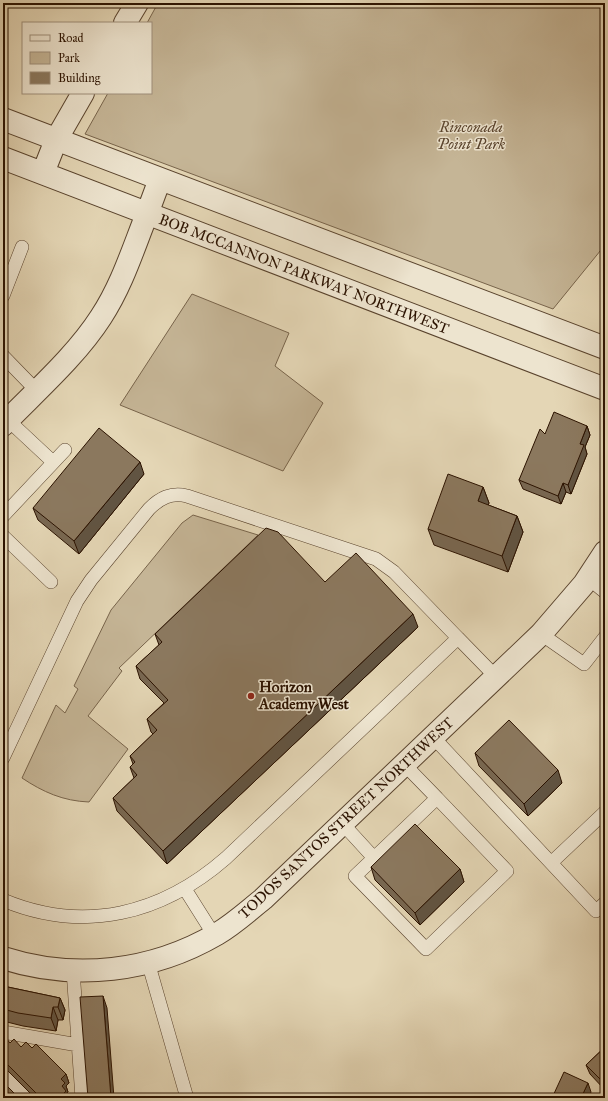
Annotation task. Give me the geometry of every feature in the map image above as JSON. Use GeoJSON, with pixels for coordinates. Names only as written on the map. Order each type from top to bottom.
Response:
{"type":"FeatureCollection","features":[{"type":"Feature","properties":{"kind":"street"},"geometry":{"type":"LineString","coordinates":[[126,22],[137,3]]}},
{"type":"Feature","properties":{"kind":"street"},"geometry":{"type":"LineString","coordinates":[[43,174],[56,140],[83,94]]}},
{"type":"Feature","properties":{"kind":"street"},"geometry":{"type":"LineString","coordinates":[[3,119],[605,348]]}},
{"type":"Feature","properties":{"kind":"street","name":"BOB MCCANNON PARKWAY NORTHWEST"},"geometry":{"type":"LineString","coordinates":[[3,158],[605,389]]}},
{"type":"Feature","properties":{"kind":"street"},"geometry":{"type":"LineString","coordinates":[[5,422],[85,339],[101,317],[114,294],[160,179]]}},
{"type":"Feature","properties":{"kind":"street","name":"TODOS SANTOS STREET NORTHWEST"},"geometry":{"type":"LineString","coordinates":[[3,958],[35,966],[73,970],[107,970],[148,962],[191,947],[214,935],[241,917],[263,898],[541,634],[564,610],[605,552]]}},
{"type":"Feature","properties":{"kind":"lane"},"geometry":{"type":"LineString","coordinates":[[3,296],[22,247]]}},
{"type":"Feature","properties":{"kind":"lane"},"geometry":{"type":"LineString","coordinates":[[3,356],[36,390]]}},
{"type":"Feature","properties":{"kind":"lane"},"geometry":{"type":"LineString","coordinates":[[5,422],[53,462]]}},
{"type":"Feature","properties":{"kind":"lane"},"geometry":{"type":"LineString","coordinates":[[3,516],[65,450]]}},
{"type":"Feature","properties":{"kind":"lane"},"geometry":{"type":"LineString","coordinates":[[3,758],[83,591],[149,509],[156,501],[166,496],[180,494],[187,496],[376,559],[394,572],[496,677]]}},
{"type":"Feature","properties":{"kind":"lane"},"geometry":{"type":"LineString","coordinates":[[3,536],[51,582]]}},
{"type":"Feature","properties":{"kind":"lane"},"geometry":{"type":"LineString","coordinates":[[588,578],[605,592]]}},
{"type":"Feature","properties":{"kind":"lane"},"geometry":{"type":"LineString","coordinates":[[541,634],[584,664],[605,637]]}},
{"type":"Feature","properties":{"kind":"lane"},"geometry":{"type":"LineString","coordinates":[[3,900],[34,911],[56,915],[102,916],[147,907],[186,889],[208,874],[226,858],[458,638]]}},
{"type":"Feature","properties":{"kind":"lane"},"geometry":{"type":"LineString","coordinates":[[433,737],[596,911],[605,903]]}},
{"type":"Feature","properties":{"kind":"lane"},"geometry":{"type":"LineString","coordinates":[[404,764],[507,870],[426,949],[355,876],[437,798]]}},
{"type":"Feature","properties":{"kind":"lane"},"geometry":{"type":"LineString","coordinates":[[551,863],[605,812]]}},
{"type":"Feature","properties":{"kind":"lane"},"geometry":{"type":"LineString","coordinates":[[342,823],[374,858]]}},
{"type":"Feature","properties":{"kind":"lane"},"geometry":{"type":"LineString","coordinates":[[186,889],[214,935]]}},
{"type":"Feature","properties":{"kind":"lane"},"geometry":{"type":"LineString","coordinates":[[148,962],[187,1098]]}},
{"type":"Feature","properties":{"kind":"lane"},"geometry":{"type":"LineString","coordinates":[[73,970],[82,1098]]}},
{"type":"Feature","properties":{"kind":"lane"},"geometry":{"type":"LineString","coordinates":[[3,1032],[78,1045]]}},
{"type":"Feature","properties":{"kind":"lane"},"geometry":{"type":"LineString","coordinates":[[3,1075],[27,1098]]}},
{"type":"Feature","properties":{"kind":"green space","name":"Rinconada Point Park"},"geometry":{"type":"Polygon","coordinates":[[[158,3],[605,3],[605,245],[553,309],[85,134],[107,94],[152,94],[152,22],[148,22],[158,3]]]}},
{"type":"Feature","properties":{"kind":"green space"},"geometry":{"type":"Polygon","coordinates":[[[192,294],[289,333],[275,366],[323,403],[283,471],[120,405],[192,294]]]}},
{"type":"Feature","properties":{"kind":"green space"},"geometry":{"type":"Polygon","coordinates":[[[193,515],[258,535],[119,668],[122,671],[88,716],[128,749],[89,802],[62,798],[22,778],[56,705],[65,713],[78,689],[74,686],[111,610],[182,523],[193,515]]]}},
{"type":"Feature","properties":{"kind":"building"},"geometry":{"type":"Polygon","coordinates":[[[554,412],[587,426],[580,444],[584,445],[568,485],[563,483],[558,496],[519,480],[540,429],[545,434],[554,412]]]}},
{"type":"Feature","properties":{"kind":"building"},"geometry":{"type":"Polygon","coordinates":[[[99,428],[140,462],[74,541],[33,508],[99,428]]]}},
{"type":"Feature","properties":{"kind":"building"},"geometry":{"type":"Polygon","coordinates":[[[448,474],[483,487],[478,501],[517,516],[502,556],[428,529],[448,474]]]}},
{"type":"Feature","properties":{"kind":"building","name":"Horizon Academy West"},"geometry":{"type":"Polygon","coordinates":[[[266,528],[278,532],[325,582],[356,553],[413,614],[163,851],[113,798],[137,775],[130,767],[135,762],[130,756],[157,730],[147,719],[168,700],[136,666],[162,642],[155,634],[266,528]]]}},
{"type":"Feature","properties":{"kind":"building"},"geometry":{"type":"Polygon","coordinates":[[[509,720],[558,770],[524,804],[475,753],[509,720]]]}},
{"type":"Feature","properties":{"kind":"building"},"geometry":{"type":"Polygon","coordinates":[[[415,824],[460,869],[415,913],[371,867],[415,824]]]}},
{"type":"Feature","properties":{"kind":"building"},"geometry":{"type":"Polygon","coordinates":[[[3,986],[60,998],[58,1007],[53,1007],[51,1018],[3,1009],[3,986]]]}},
{"type":"Feature","properties":{"kind":"building"},"geometry":{"type":"Polygon","coordinates":[[[103,996],[111,1098],[88,1098],[80,997],[103,996]]]}},
{"type":"Feature","properties":{"kind":"building"},"geometry":{"type":"Polygon","coordinates":[[[6,1038],[10,1043],[14,1039],[21,1047],[26,1042],[32,1048],[36,1044],[66,1074],[61,1079],[65,1083],[62,1086],[66,1091],[59,1098],[54,1096],[49,1098],[47,1095],[44,1098],[41,1098],[3,1060],[3,1041],[6,1038]]]}},
{"type":"Feature","properties":{"kind":"building"},"geometry":{"type":"Polygon","coordinates":[[[605,1047],[605,1084],[586,1065],[605,1047]]]}},
{"type":"Feature","properties":{"kind":"building"},"geometry":{"type":"Polygon","coordinates":[[[564,1072],[588,1083],[581,1098],[552,1098],[564,1072]]]}},
{"type":"Feature","properties":{"kind":"building"},"geometry":{"type":"Polygon","coordinates":[[[3,1082],[19,1098],[3,1098],[3,1082]]]}},
{"type":"Feature","properties":{"kind":"place","name":"Horizon Academy West"},"geometry":{"type":"Point","coordinates":[251,696]}}]}
